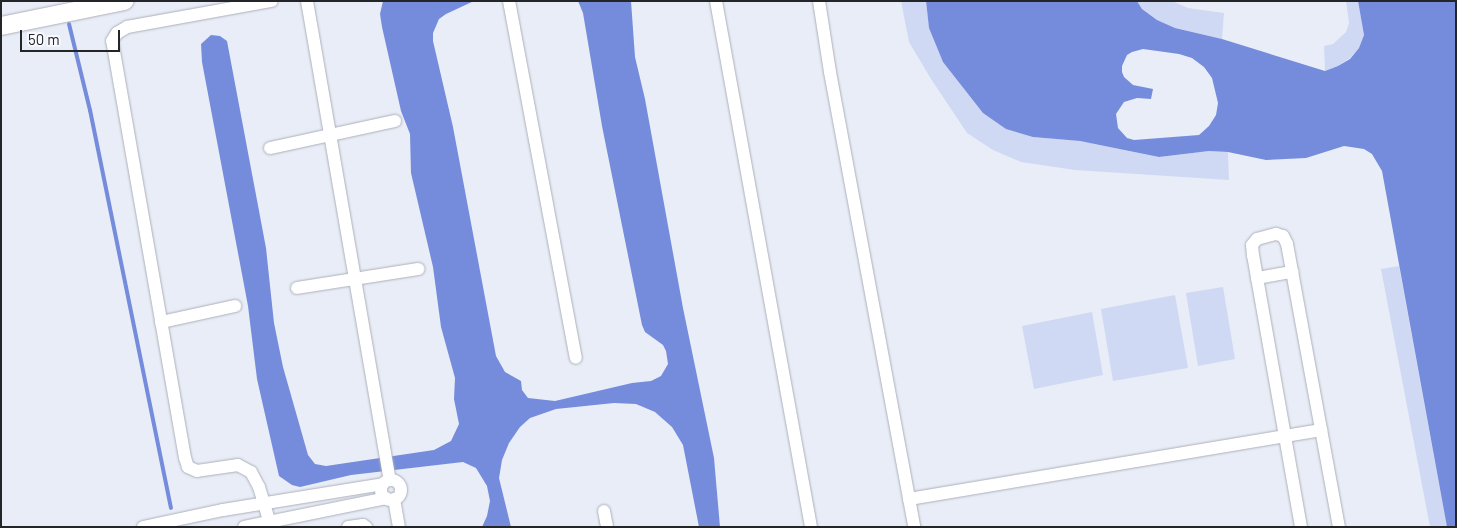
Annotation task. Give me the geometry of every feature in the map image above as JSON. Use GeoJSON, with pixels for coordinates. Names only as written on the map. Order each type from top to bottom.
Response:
{"type":"FeatureCollection","features":[{"type":"Feature","properties":{"kind":"street"},"geometry":{"type":"LineString","coordinates":[[1,26],[79,6],[124,1]]}},
{"type":"Feature","properties":{"kind":"street"},"geometry":{"type":"LineString","coordinates":[[270,524],[265,504],[251,472],[238,465],[197,470],[188,467],[185,458],[112,41],[117,32],[127,27],[272,1]]}},
{"type":"Feature","properties":{"kind":"street"},"geometry":{"type":"LineString","coordinates":[[307,1],[385,452],[387,480],[382,493],[390,499],[399,527]]}},
{"type":"Feature","properties":{"kind":"street"},"geometry":{"type":"LineString","coordinates":[[509,1],[576,358]]}},
{"type":"Feature","properties":{"kind":"street"},"geometry":{"type":"LineString","coordinates":[[716,1],[811,527]]}},
{"type":"Feature","properties":{"kind":"street"},"geometry":{"type":"LineString","coordinates":[[819,1],[832,82],[914,527]]}},
{"type":"Feature","properties":{"kind":"street"},"geometry":{"type":"LineString","coordinates":[[270,148],[395,121]]}},
{"type":"Feature","properties":{"kind":"street"},"geometry":{"type":"LineString","coordinates":[[1301,527],[1252,245],[1257,239],[1276,234],[1283,236],[1287,244],[1339,527]]}},
{"type":"Feature","properties":{"kind":"street"},"geometry":{"type":"LineString","coordinates":[[297,288],[418,269]]}},
{"type":"Feature","properties":{"kind":"street"},"geometry":{"type":"LineString","coordinates":[[1257,278],[1292,272]]}},
{"type":"Feature","properties":{"kind":"street"},"geometry":{"type":"LineString","coordinates":[[161,322],[235,306]]}},
{"type":"Feature","properties":{"kind":"street"},"geometry":{"type":"LineString","coordinates":[[909,499],[1321,430]]}},
{"type":"Feature","properties":{"kind":"street"},"geometry":{"type":"LineString","coordinates":[[143,527],[168,525],[223,510],[265,504],[387,480],[396,481],[400,486],[399,496],[390,499],[270,524],[244,527]]}},
{"type":"Feature","properties":{"kind":"street"},"geometry":{"type":"LineString","coordinates":[[604,511],[607,527]]}},
{"type":"Feature","properties":{"kind":"street"},"geometry":{"type":"LineString","coordinates":[[348,527],[362,524],[366,527]]}},
{"type":"Feature","properties":{"kind":"shaded area"},"geometry":{"type":"Polygon","coordinates":[[[901,1],[926,1],[929,28],[1033,137],[1080,141],[1159,157],[1209,151],[1228,152],[1229,180],[1075,170],[1021,162],[993,150],[967,133],[931,79],[909,42],[901,1]]]}},
{"type":"Feature","properties":{"kind":"shaded area"},"geometry":{"type":"Polygon","coordinates":[[[1137,1],[1172,1],[1188,8],[1224,13],[1222,39],[1175,28],[1157,20],[1142,9],[1137,1]]]}},
{"type":"Feature","properties":{"kind":"shaded area"},"geometry":{"type":"Polygon","coordinates":[[[1346,1],[1358,1],[1364,35],[1359,48],[1350,58],[1338,66],[1325,71],[1324,46],[1333,44],[1346,32],[1349,23],[1346,1]]]}},
{"type":"Feature","properties":{"kind":"shaded area"},"geometry":{"type":"Polygon","coordinates":[[[1399,266],[1447,527],[1430,527],[1381,269],[1399,266]]]}},
{"type":"Feature","properties":{"kind":"shaded area"},"geometry":{"type":"Polygon","coordinates":[[[1223,287],[1235,359],[1198,366],[1186,293],[1223,287]]]}},
{"type":"Feature","properties":{"kind":"shaded area"},"geometry":{"type":"Polygon","coordinates":[[[1175,295],[1188,368],[1113,381],[1101,309],[1175,295]]]}},
{"type":"Feature","properties":{"kind":"shaded area"},"geometry":{"type":"Polygon","coordinates":[[[1092,312],[1103,375],[1034,389],[1022,326],[1092,312]]]}},
{"type":"Feature","properties":{"kind":"water"},"geometry":{"type":"Polygon","coordinates":[[[383,1],[474,1],[439,19],[433,33],[433,41],[453,127],[496,356],[505,372],[521,381],[522,390],[528,398],[555,401],[632,383],[651,381],[661,376],[668,364],[663,345],[645,332],[642,325],[602,126],[583,13],[578,1],[631,1],[635,57],[645,99],[683,308],[714,458],[720,527],[699,527],[683,445],[672,427],[655,412],[636,404],[614,403],[556,409],[530,418],[520,427],[509,443],[502,460],[499,478],[511,527],[482,527],[487,516],[490,501],[487,486],[476,468],[463,462],[351,475],[300,487],[292,485],[279,476],[257,379],[248,306],[202,62],[201,44],[211,35],[220,36],[227,41],[266,248],[274,323],[283,367],[308,455],[315,464],[326,466],[434,450],[451,441],[459,424],[454,399],[455,378],[441,327],[433,267],[411,173],[410,134],[401,111],[382,27],[380,14],[383,1]]]}},
{"type":"Feature","properties":{"kind":"water"},"geometry":{"type":"Polygon","coordinates":[[[926,1],[1137,1],[1142,9],[1157,20],[1175,28],[1222,39],[1325,71],[1350,59],[1359,48],[1364,35],[1358,1],[1456,1],[1456,527],[1447,527],[1382,171],[1372,154],[1364,149],[1344,146],[1306,158],[1266,160],[1228,152],[1209,151],[1159,157],[1080,141],[1033,137],[1006,129],[983,113],[943,62],[929,28],[926,1]],[[1143,49],[1127,55],[1122,66],[1124,77],[1133,85],[1153,89],[1151,99],[1137,98],[1124,102],[1116,114],[1118,128],[1127,138],[1134,140],[1199,135],[1209,126],[1216,115],[1218,103],[1212,78],[1204,67],[1192,58],[1179,54],[1143,49]]]}},
{"type":"Feature","properties":{"kind":"waterway"},"geometry":{"type":"LineString","coordinates":[[69,24],[90,110],[171,508]]}}]}
